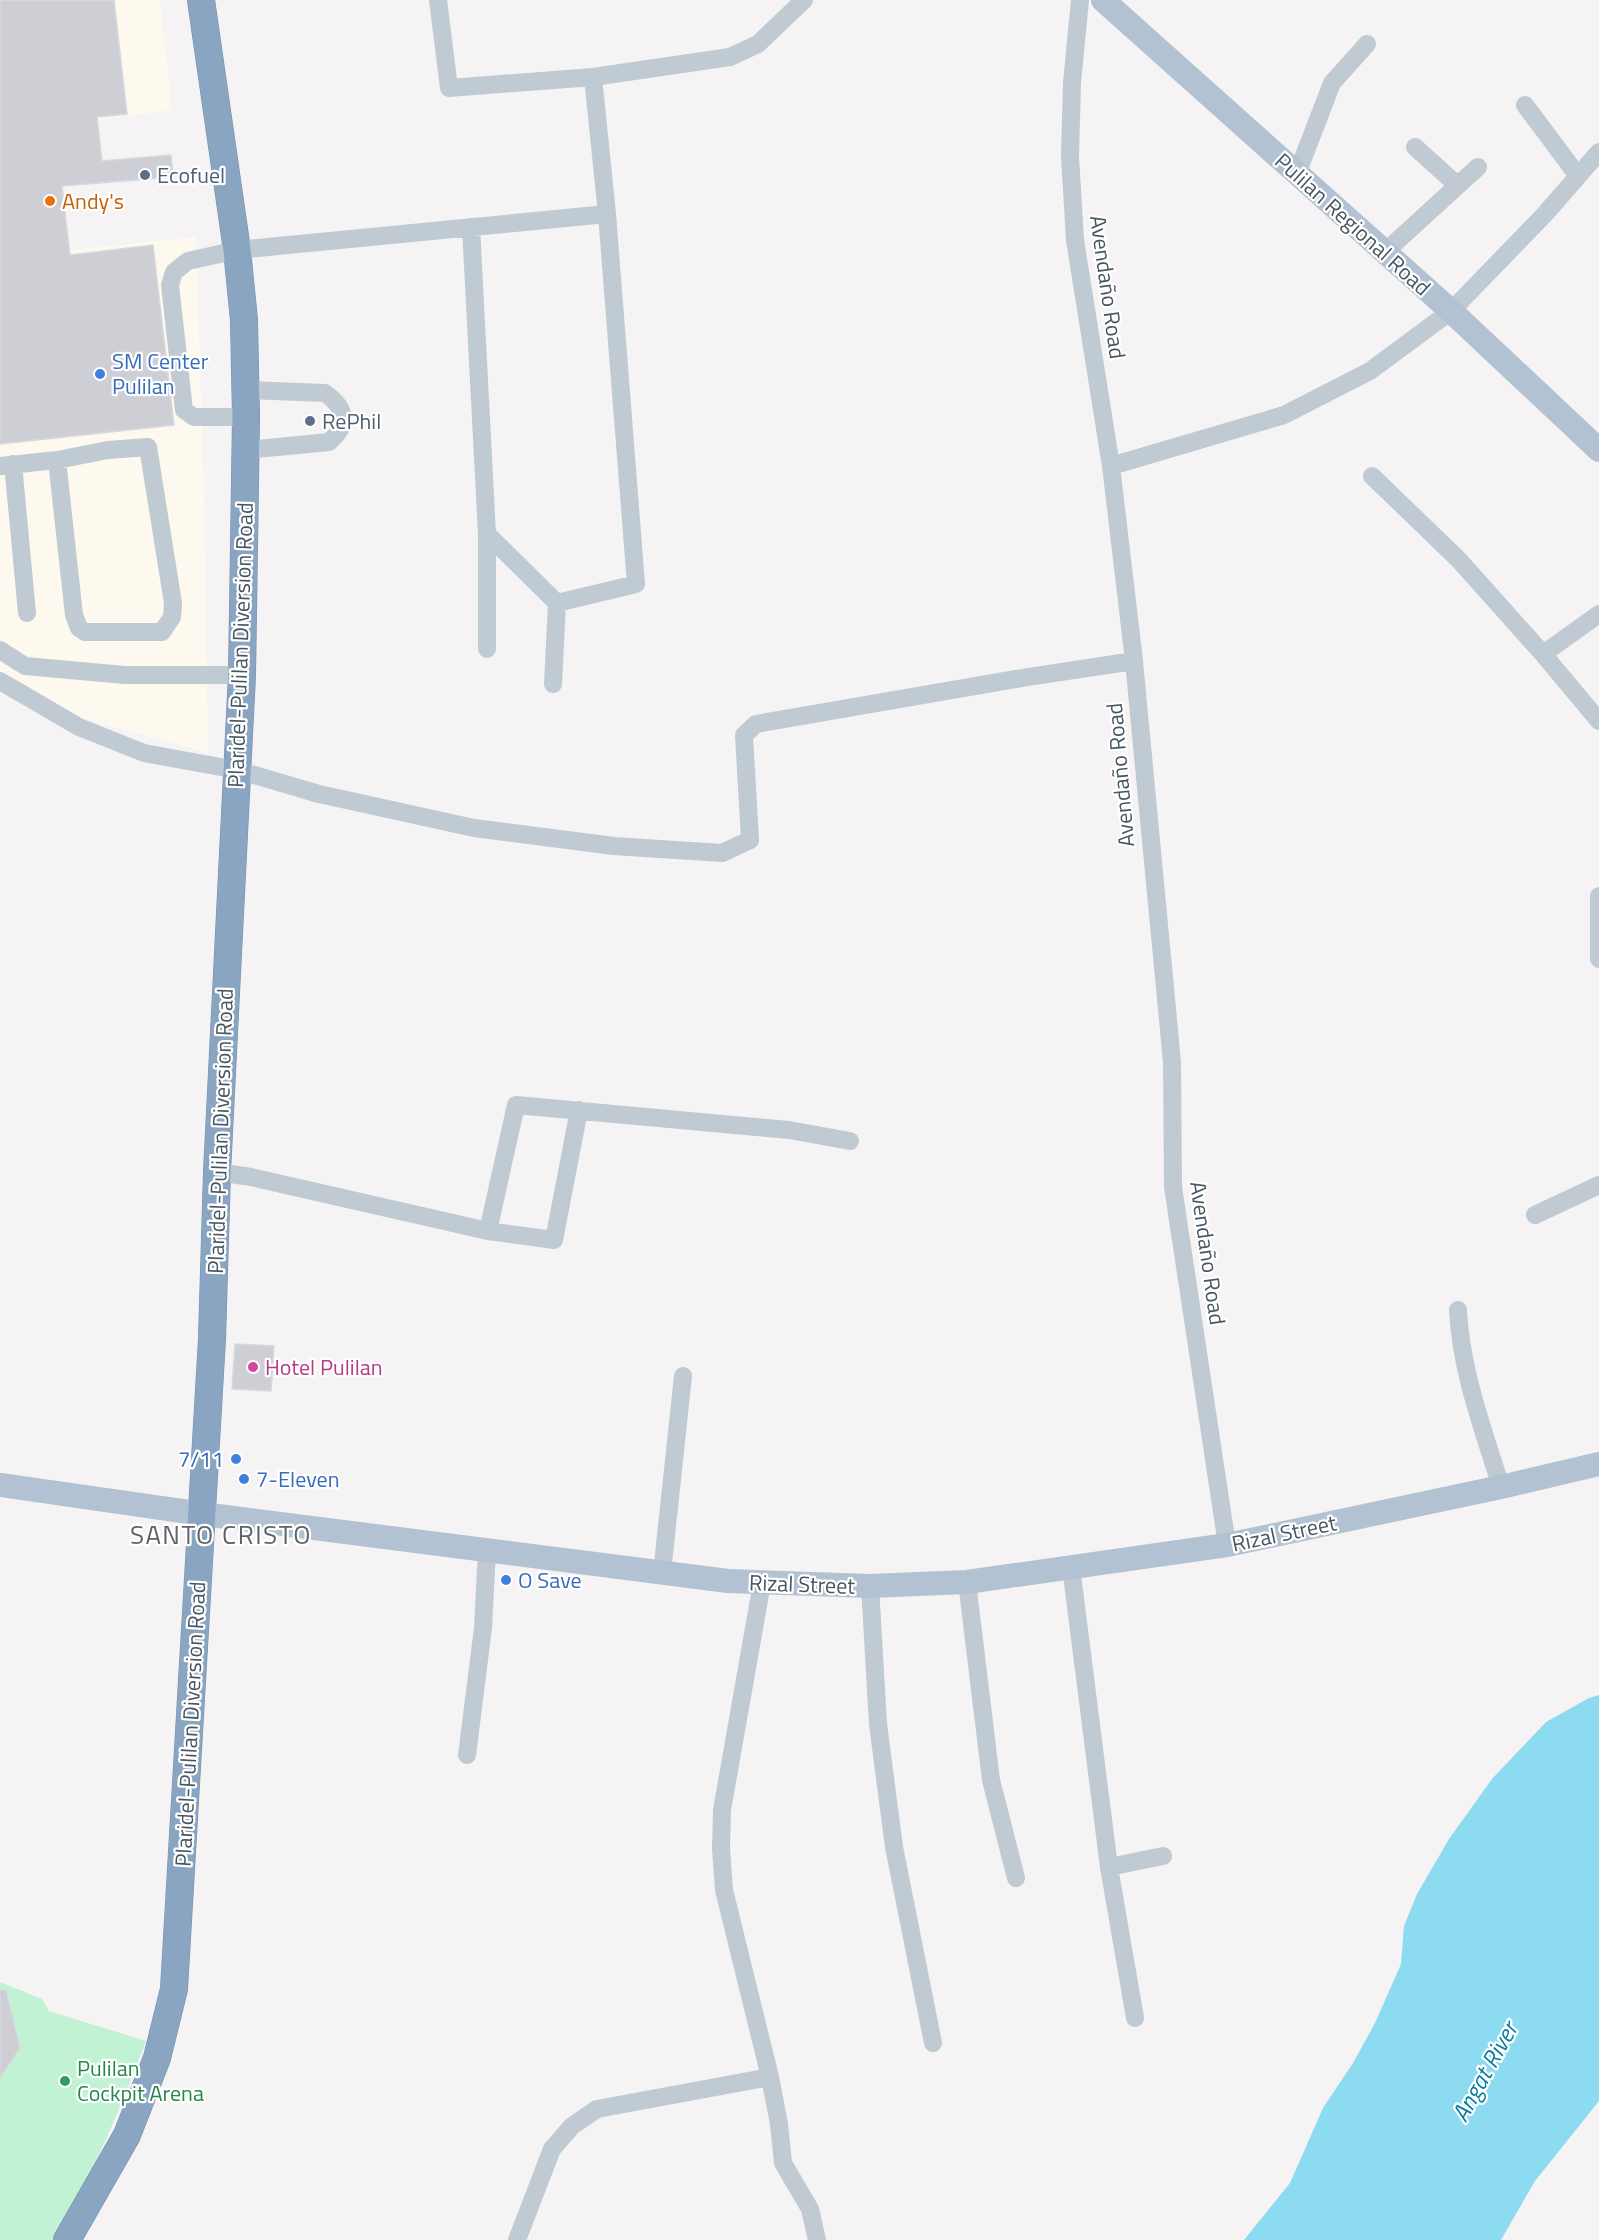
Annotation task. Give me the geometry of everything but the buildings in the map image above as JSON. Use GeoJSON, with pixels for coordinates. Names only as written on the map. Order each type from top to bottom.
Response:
{"type":"FeatureCollection","features":[{"type":"Feature","properties":{"kind":"highway","name":"Plaridel-Pulilan Diversion Road"},"geometry":{"type":"LineString","coordinates":[[67,2240],[127,2135],[157,2058],[174,1989],[203,1514],[212,1339],[217,1172],[242,675],[246,403],[244,320],[237,250],[201,0]]}},
{"type":"Feature","properties":{"kind":"main road","name":"Pulilan Regional Road"},"geometry":{"type":"LineString","coordinates":[[1103,0],[1385,252],[1599,450]]}},
{"type":"Feature","properties":{"kind":"main road","name":"Rizal Street"},"geometry":{"type":"LineString","coordinates":[[0,1485],[203,1514],[662,1573],[762,1583],[870,1586],[967,1582],[1227,1545],[1599,1464]]}},
{"type":"Feature","properties":{"kind":"street"},"geometry":{"type":"LineString","coordinates":[[438,0],[449,88],[593,77],[730,57],[758,44],[804,0]]}},
{"type":"Feature","properties":{"kind":"street","name":"Avendaño Road"},"geometry":{"type":"LineString","coordinates":[[1080,0],[1072,83],[1070,156],[1075,240],[1111,466],[1134,661],[1172,1062],[1173,1187],[1227,1545]]}},
{"type":"Feature","properties":{"kind":"street"},"geometry":{"type":"LineString","coordinates":[[1297,174],[1332,83],[1367,44]]}},
{"type":"Feature","properties":{"kind":"street"},"geometry":{"type":"LineString","coordinates":[[557,603],[636,584],[607,214],[593,77]]}},
{"type":"Feature","properties":{"kind":"street"},"geometry":{"type":"LineString","coordinates":[[1525,105],[1578,176]]}},
{"type":"Feature","properties":{"kind":"street"},"geometry":{"type":"LineString","coordinates":[[1415,147],[1457,185]]}},
{"type":"Feature","properties":{"kind":"street"},"geometry":{"type":"LineString","coordinates":[[1111,466],[1284,415],[1370,371],[1451,312],[1545,214],[1599,152]]}},
{"type":"Feature","properties":{"kind":"street"},"geometry":{"type":"LineString","coordinates":[[1385,252],[1478,167]]}},
{"type":"Feature","properties":{"kind":"street"},"geometry":{"type":"LineString","coordinates":[[246,450],[329,442],[339,433],[343,425],[341,409],[325,393],[246,403],[194,417],[184,410],[170,296],[170,285],[174,272],[181,265],[188,261],[237,250],[607,214]]}},
{"type":"Feature","properties":{"kind":"street"},"geometry":{"type":"LineString","coordinates":[[471,227],[487,534],[487,649]]}},
{"type":"Feature","properties":{"kind":"street"},"geometry":{"type":"LineString","coordinates":[[27,613],[7,465],[57,460],[108,450],[148,447],[173,603],[172,617],[162,632],[85,632],[79,628],[74,615],[57,460]]}},
{"type":"Feature","properties":{"kind":"street"},"geometry":{"type":"LineString","coordinates":[[1372,476],[1459,560],[1599,721]]}},
{"type":"Feature","properties":{"kind":"street"},"geometry":{"type":"LineString","coordinates":[[487,534],[557,603],[553,684]]}},
{"type":"Feature","properties":{"kind":"street"},"geometry":{"type":"LineString","coordinates":[[1543,654],[1599,614]]}},
{"type":"Feature","properties":{"kind":"street"},"geometry":{"type":"LineString","coordinates":[[0,650],[25,666],[125,675],[242,675]]}},
{"type":"Feature","properties":{"kind":"street"},"geometry":{"type":"LineString","coordinates":[[0,681],[79,727],[144,753],[237,770],[319,794],[474,828],[614,846],[722,853],[750,840],[744,735],[756,724],[1134,661]]}},
{"type":"Feature","properties":{"kind":"street"},"geometry":{"type":"LineString","coordinates":[[1599,904],[1599,959]]}},
{"type":"Feature","properties":{"kind":"street"},"geometry":{"type":"LineString","coordinates":[[488,1231],[516,1105],[789,1130],[850,1141]]}},
{"type":"Feature","properties":{"kind":"street"},"geometry":{"type":"LineString","coordinates":[[217,1172],[251,1177],[488,1231],[554,1240],[579,1110]]}},
{"type":"Feature","properties":{"kind":"street"},"geometry":{"type":"LineString","coordinates":[[1535,1215],[1599,1185]]}},
{"type":"Feature","properties":{"kind":"street"},"geometry":{"type":"LineString","coordinates":[[1458,1310],[1464,1366],[1501,1487]]}},
{"type":"Feature","properties":{"kind":"street"},"geometry":{"type":"LineString","coordinates":[[662,1573],[683,1376]]}},
{"type":"Feature","properties":{"kind":"street"},"geometry":{"type":"LineString","coordinates":[[467,1755],[483,1628],[487,1550]]}},
{"type":"Feature","properties":{"kind":"street"},"geometry":{"type":"LineString","coordinates":[[1071,1567],[1109,1867],[1135,2018]]}},
{"type":"Feature","properties":{"kind":"street"},"geometry":{"type":"LineString","coordinates":[[967,1582],[991,1780],[1016,1878]]}},
{"type":"Feature","properties":{"kind":"street"},"geometry":{"type":"LineString","coordinates":[[762,1583],[722,1810],[721,1848],[724,1890],[770,2077],[783,2163],[807,2202],[817,2240]]}},
{"type":"Feature","properties":{"kind":"street"},"geometry":{"type":"LineString","coordinates":[[870,1586],[878,1724],[894,1847],[933,2043]]}},
{"type":"Feature","properties":{"kind":"street"},"geometry":{"type":"LineString","coordinates":[[1109,1867],[1163,1856]]}},
{"type":"Feature","properties":{"kind":"street"},"geometry":{"type":"LineString","coordinates":[[517,2240],[552,2149],[572,2126],[597,2109],[770,2077]]}},
{"type":"Feature","properties":{"kind":"shaded area","name":"SM Center Pulilan"},"geometry":{"type":"Polygon","coordinates":[[[0,0],[160,0],[172,110],[9,132],[22,255],[196,237],[204,493],[208,753],[27,703],[0,683],[0,0]]]}},
{"type":"Feature","properties":{"kind":"green space","name":"Pulilan Cockpit Arena"},"geometry":{"type":"Polygon","coordinates":[[[0,1982],[42,1999],[49,2011],[146,2041],[81,2192],[54,2240],[0,2240],[0,1982]]]}},
{"type":"Feature","properties":{"kind":"water","name":"Angat River"},"geometry":{"type":"Polygon","coordinates":[[[1599,1695],[1599,2101],[1535,2181],[1501,2240],[1244,2240],[1290,2183],[1323,2108],[1353,2063],[1375,2023],[1401,1964],[1404,1926],[1417,1894],[1449,1839],[1492,1779],[1546,1722],[1589,1698],[1599,1695]]]}},
{"type":"Feature","properties":{"kind":"place","name":"Ecofuel"},"geometry":{"type":"Point","coordinates":[145,175]}},
{"type":"Feature","properties":{"kind":"place","name":"Andy's"},"geometry":{"type":"Point","coordinates":[50,201]}},
{"type":"Feature","properties":{"kind":"place","name":"SM Center Pulilan"},"geometry":{"type":"Point","coordinates":[100,374]}},
{"type":"Feature","properties":{"kind":"place","name":"RePhil"},"geometry":{"type":"Point","coordinates":[310,421]}},
{"type":"Feature","properties":{"kind":"place","name":"Hotel Pulilan"},"geometry":{"type":"Point","coordinates":[253,1367]}},
{"type":"Feature","properties":{"kind":"place","name":"7/11"},"geometry":{"type":"Point","coordinates":[236,1459]}},
{"type":"Feature","properties":{"kind":"place","name":"7-Eleven"},"geometry":{"type":"Point","coordinates":[244,1479]}},
{"type":"Feature","properties":{"kind":"place","name":"O Save"},"geometry":{"type":"Point","coordinates":[506,1580]}},
{"type":"Feature","properties":{"kind":"place","name":"Pulilan Cockpit Arena"},"geometry":{"type":"Point","coordinates":[65,2081]}},
{"type":"Feature","properties":{"kind":"district","name":"SANTO CRISTO"},"geometry":{"type":"Point","coordinates":[221,1535]}}]}
